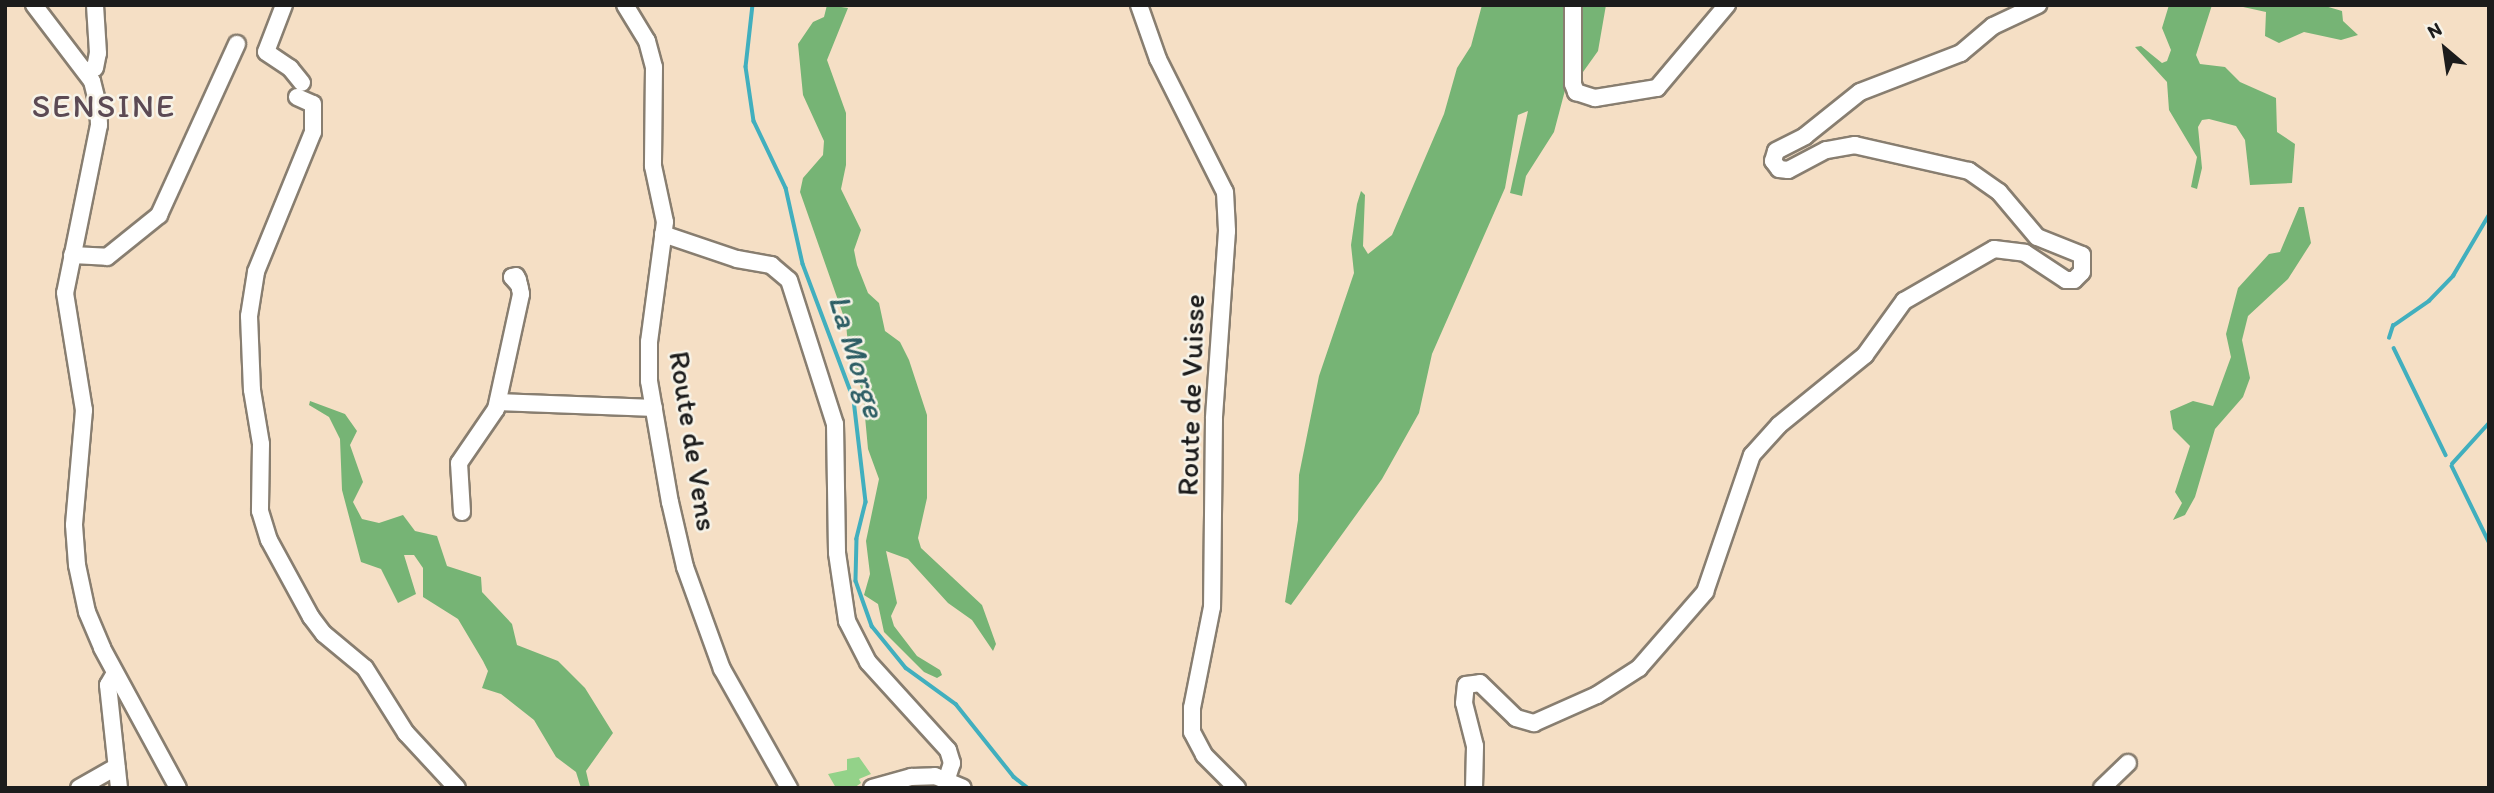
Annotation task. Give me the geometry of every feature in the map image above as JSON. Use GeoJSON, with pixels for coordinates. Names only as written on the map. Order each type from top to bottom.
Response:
{"type":"FeatureCollection","features":[{"type":"Feature","properties":{"kind":"street"},"geometry":{"type":"LineString","coordinates":[[34,5],[85,71],[96,93],[99,125],[72,255],[65,317],[84,410],[74,525],[77,565],[87,612],[115,673],[178,788]]}},
{"type":"Feature","properties":{"kind":"street"},"geometry":{"type":"LineString","coordinates":[[85,71],[95,68],[99,54],[95,5]]}},
{"type":"Feature","properties":{"kind":"street"},"geometry":{"type":"LineString","coordinates":[[284,5],[266,52],[290,68],[300,90],[313,104],[313,132],[256,272],[249,316],[252,390],[261,444],[257,489],[262,519],[277,557],[311,617],[324,634],[365,668],[406,733],[457,788]]}},
{"type":"Feature","properties":{"kind":"street","name":"Route de Vens"},"geometry":{"type":"LineString","coordinates":[[625,5],[647,41],[654,67],[653,166],[664,206],[649,342],[654,408],[670,502],[705,625],[743,714],[789,788]]}},
{"type":"Feature","properties":{"kind":"street","name":"Route de Vuisse"},"geometry":{"type":"LineString","coordinates":[[1139,5],[1158,59],[1224,192],[1227,231],[1214,419],[1212,607],[1192,708],[1192,732],[1204,755],[1237,788]]}},
{"type":"Feature","properties":{"kind":"street"},"geometry":{"type":"LineString","coordinates":[[1573,5],[1573,84],[1576,92],[1595,98],[1657,88],[1727,5]]}},
{"type":"Feature","properties":{"kind":"street"},"geometry":{"type":"LineString","coordinates":[[1474,788],[1475,746],[1462,694],[1466,685],[1480,683],[1516,718],[1534,723],[1597,695],[1639,668],[1705,592],[1743,472],[1763,440],[1865,355],[1904,301],[1994,249],[2025,253],[2066,280],[2082,272],[2081,256],[2038,237],[1999,192],[1969,171],[1855,145],[1826,150],[1788,170],[1779,169],[1773,161],[1776,151],[1805,136],[1860,92],[1961,53],[2000,22],[2038,5]]}},
{"type":"Feature","properties":{"kind":"street"},"geometry":{"type":"LineString","coordinates":[[72,255],[107,257],[159,215],[237,44]]}},
{"type":"Feature","properties":{"kind":"street"},"geometry":{"type":"LineString","coordinates":[[663,234],[737,259],[771,265],[789,281],[835,424],[836,553],[847,621],[868,662],[948,750],[952,763],[946,781]]}},
{"type":"Feature","properties":{"kind":"street"},"geometry":{"type":"LineString","coordinates":[[462,512],[459,463],[498,401],[516,324],[519,285]]}},
{"type":"Feature","properties":{"kind":"street"},"geometry":{"type":"LineString","coordinates":[[498,401],[654,408]]}},
{"type":"Feature","properties":{"kind":"street"},"geometry":{"type":"LineString","coordinates":[[115,673],[107,685],[119,788]]}},
{"type":"Feature","properties":{"kind":"street"},"geometry":{"type":"LineString","coordinates":[[2102,788],[2128,763]]}},
{"type":"Feature","properties":{"kind":"street"},"geometry":{"type":"LineString","coordinates":[[79,788],[116,767]]}},
{"type":"Feature","properties":{"kind":"street"},"geometry":{"type":"LineString","coordinates":[[872,788],[925,777],[963,788]]}},
{"type":"Feature","properties":{"kind":"green space"},"geometry":{"type":"Polygon","coordinates":[[[827,5],[848,8],[827,60],[846,113],[846,165],[841,189],[861,230],[854,250],[857,265],[868,293],[879,303],[885,331],[900,342],[909,360],[927,415],[927,498],[918,538],[921,548],[982,605],[996,644],[993,651],[972,620],[948,603],[908,559],[886,551],[897,603],[891,616],[894,626],[917,656],[940,670],[942,675],[937,678],[924,672],[884,632],[878,604],[864,595],[870,574],[866,541],[879,479],[868,449],[863,395],[848,346],[846,323],[800,192],[803,178],[823,155],[824,141],[803,95],[798,44],[813,22],[824,17],[827,5]]]}},
{"type":"Feature","properties":{"kind":"green space"},"geometry":{"type":"Polygon","coordinates":[[[1482,5],[1606,5],[1598,51],[1583,72],[1583,88],[1568,79],[1554,132],[1526,176],[1522,196],[1510,193],[1528,111],[1518,115],[1505,188],[1432,354],[1419,413],[1382,479],[1291,605],[1285,602],[1298,520],[1299,475],[1319,376],[1354,273],[1351,245],[1361,191],[1365,195],[1363,246],[1368,254],[1392,235],[1444,114],[1457,68],[1471,46],[1482,5]]]}},
{"type":"Feature","properties":{"kind":"green space"},"geometry":{"type":"Polygon","coordinates":[[[2169,5],[2212,5],[2196,55],[2200,64],[2225,67],[2240,82],[2276,98],[2277,132],[2295,144],[2292,183],[2250,185],[2245,140],[2236,126],[2209,119],[2202,120],[2198,127],[2202,168],[2197,189],[2191,187],[2197,157],[2169,110],[2167,82],[2135,47],[2141,46],[2162,63],[2167,61],[2171,50],[2162,28],[2169,5]]]}},
{"type":"Feature","properties":{"kind":"green space"},"geometry":{"type":"Polygon","coordinates":[[[2234,5],[2325,6],[2342,11],[2343,21],[2358,35],[2341,40],[2304,32],[2279,43],[2265,36],[2266,12],[2234,5]]]}},
{"type":"Feature","properties":{"kind":"green space"},"geometry":{"type":"Polygon","coordinates":[[[2299,207],[2304,207],[2311,243],[2288,279],[2248,316],[2242,340],[2250,378],[2243,397],[2215,429],[2195,497],[2185,515],[2173,520],[2182,503],[2175,492],[2190,446],[2173,429],[2170,411],[2193,401],[2213,406],[2231,357],[2226,334],[2238,288],[2269,254],[2280,252],[2299,207]]]}},
{"type":"Feature","properties":{"kind":"green space"},"geometry":{"type":"Polygon","coordinates":[[[310,401],[345,414],[357,431],[350,445],[363,482],[353,502],[362,519],[379,523],[403,515],[415,531],[437,536],[447,566],[481,577],[482,592],[512,624],[517,645],[558,661],[585,688],[613,733],[586,771],[590,788],[581,788],[576,772],[556,757],[534,720],[501,694],[482,688],[488,671],[483,661],[458,619],[423,597],[423,568],[414,555],[404,555],[416,594],[398,603],[381,569],[361,562],[342,490],[340,439],[329,417],[309,405],[310,401]]]}},
{"type":"Feature","properties":{"kind":"green space"},"geometry":{"type":"Polygon","coordinates":[[[859,757],[871,774],[859,779],[861,783],[854,788],[836,788],[828,774],[847,770],[847,759],[859,757]]]}},
{"type":"Feature","properties":{"kind":"waterway","name":"La Morge"},"geometry":{"type":"LineString","coordinates":[[753,5],[746,67],[754,121],[786,188],[803,264],[854,400],[866,502],[857,539],[856,581],[872,626],[906,668],[956,704],[1014,777],[1028,788]]}},
{"type":"Feature","properties":{"kind":"waterway"},"geometry":{"type":"LineString","coordinates":[[2389,338],[2393,326],[2429,301],[2453,276],[2489,215]]}},
{"type":"Feature","properties":{"kind":"waterway"},"geometry":{"type":"LineString","coordinates":[[2394,348],[2446,455]]}},
{"type":"Feature","properties":{"kind":"waterway"},"geometry":{"type":"LineString","coordinates":[[2452,464],[2489,423]]}},
{"type":"Feature","properties":{"kind":"waterway"},"geometry":{"type":"LineString","coordinates":[[2452,466],[2489,542]]}},
{"type":"Feature","properties":{"kind":"district","name":"SENSINE"},"geometry":{"type":"Point","coordinates":[104,106]}}]}
